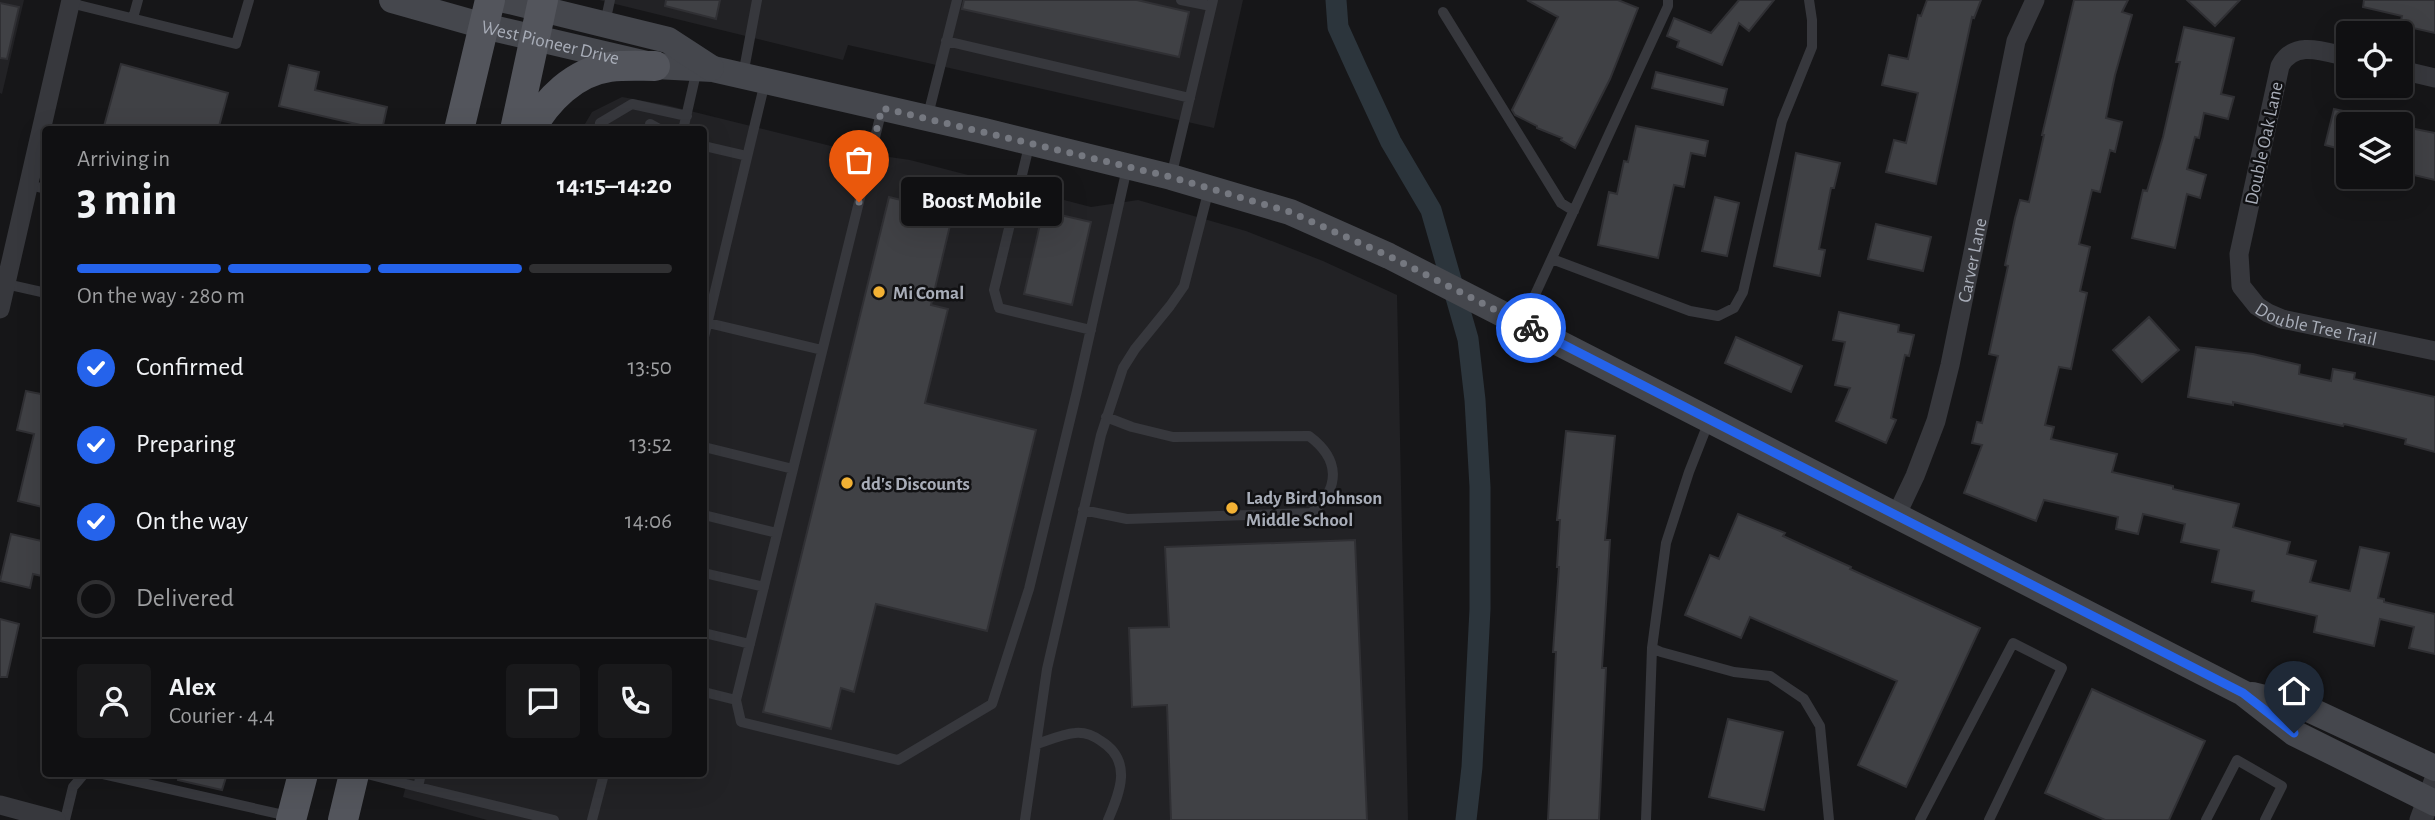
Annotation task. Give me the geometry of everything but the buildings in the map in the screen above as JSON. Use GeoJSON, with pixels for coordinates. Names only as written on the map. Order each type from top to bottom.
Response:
{"type":"FeatureCollection","features":[{"type":"Feature","properties":{"kind":"main road","name":"West Pioneer Drive"},"geometry":{"type":"LineString","coordinates":[[391,0],[487,13],[539,15],[607,12],[668,40],[705,69]]}},
{"type":"Feature","properties":{"kind":"main road","name":"West Pioneer Drive"},"geometry":{"type":"LineString","coordinates":[[505,0],[655,65],[705,69],[928,118],[1171,177],[1290,212],[1389,256],[2243,693],[2294,733],[2430,802]]}},
{"type":"Feature","properties":{"kind":"main road"},"geometry":{"type":"LineString","coordinates":[[460,126],[487,13]]}},
{"type":"Feature","properties":{"kind":"main road"},"geometry":{"type":"LineString","coordinates":[[516,126],[539,15]]}},
{"type":"Feature","properties":{"kind":"main road"},"geometry":{"type":"LineString","coordinates":[[532,126],[541,110],[561,90],[585,75],[609,67],[655,65]]}},
{"type":"Feature","properties":{"kind":"main road","name":"West Pioneer Drive"},"geometry":{"type":"LineString","coordinates":[[2243,693],[2306,708],[2435,768]]}},
{"type":"Feature","properties":{"kind":"main road"},"geometry":{"type":"LineString","coordinates":[[292,818],[302,777]]}},
{"type":"Feature","properties":{"kind":"main road"},"geometry":{"type":"LineString","coordinates":[[343,820],[353,777]]}},
{"type":"Feature","properties":{"kind":"street","name":"Carver Lane"},"geometry":{"type":"LineString","coordinates":[[1896,516],[1936,421],[1950,365],[2016,41],[2035,0]]}},
{"type":"Feature","properties":{"kind":"street"},"geometry":{"type":"LineString","coordinates":[[48,126],[71,1]]}},
{"type":"Feature","properties":{"kind":"street","name":"Double Oak Lane"},"geometry":{"type":"LineString","coordinates":[[2239,254],[2280,66],[2284,59],[2298,50],[2313,49],[2336,54]]}},
{"type":"Feature","properties":{"kind":"street"},"geometry":{"type":"LineString","coordinates":[[2413,73],[2435,78]]}},
{"type":"Feature","properties":{"kind":"street"},"geometry":{"type":"LineString","coordinates":[[0,309],[37,187],[42,160]]}},
{"type":"Feature","properties":{"kind":"street","name":"Double Tree Trail"},"geometry":{"type":"LineString","coordinates":[[2239,254],[2241,286],[2257,306],[2268,313],[2282,319],[2435,351]]}},
{"type":"Feature","properties":{"kind":"street"},"geometry":{"type":"LineString","coordinates":[[6,811],[57,820]]}},
{"type":"Feature","properties":{"kind":"lane"},"geometry":{"type":"LineString","coordinates":[[133,18],[138,0]]}},
{"type":"Feature","properties":{"kind":"lane"},"geometry":{"type":"LineString","coordinates":[[707,314],[747,156],[757,0]]}},
{"type":"Feature","properties":{"kind":"lane"},"geometry":{"type":"LineString","coordinates":[[928,118],[957,0]]}},
{"type":"Feature","properties":{"kind":"lane"},"geometry":{"type":"LineString","coordinates":[[1171,177],[1212,3],[1181,0]]}},
{"type":"Feature","properties":{"kind":"lane"},"geometry":{"type":"LineString","coordinates":[[1522,324],[1668,6],[1668,0]]}},
{"type":"Feature","properties":{"kind":"lane"},"geometry":{"type":"LineString","coordinates":[[1552,259],[1690,311],[1718,316],[1734,308],[1742,292],[1782,121],[1812,47],[1809,0]]}},
{"type":"Feature","properties":{"kind":"lane"},"geometry":{"type":"LineString","coordinates":[[71,1],[236,44],[246,1]]}},
{"type":"Feature","properties":{"kind":"lane"},"geometry":{"type":"LineString","coordinates":[[1443,12],[1561,203],[1574,211]]}},
{"type":"Feature","properties":{"kind":"lane"},"geometry":{"type":"LineString","coordinates":[[946,41],[1190,98]]}},
{"type":"Feature","properties":{"kind":"lane"},"geometry":{"type":"LineString","coordinates":[[684,126],[705,69]]}},
{"type":"Feature","properties":{"kind":"lane"},"geometry":{"type":"LineString","coordinates":[[600,126],[600,123],[632,104],[687,116]]}},
{"type":"Feature","properties":{"kind":"lane"},"geometry":{"type":"LineString","coordinates":[[882,108],[736,700],[741,722],[898,760],[992,704],[1029,589],[1127,167]]}},
{"type":"Feature","properties":{"kind":"lane"},"geometry":{"type":"LineString","coordinates":[[650,124],[654,126]]}},
{"type":"Feature","properties":{"kind":"lane"},"geometry":{"type":"LineString","coordinates":[[1030,142],[994,290],[999,308],[1091,330]]}},
{"type":"Feature","properties":{"kind":"lane"},"geometry":{"type":"LineString","coordinates":[[707,147],[747,156]]}},
{"type":"Feature","properties":{"kind":"lane"},"geometry":{"type":"LineString","coordinates":[[1025,820],[1047,669],[1106,417],[1123,368],[1184,286],[1209,189]]}},
{"type":"Feature","properties":{"kind":"lane"},"geometry":{"type":"LineString","coordinates":[[6,284],[42,292]]}},
{"type":"Feature","properties":{"kind":"lane"},"geometry":{"type":"LineString","coordinates":[[707,322],[822,350]]}},
{"type":"Feature","properties":{"kind":"lane"},"geometry":{"type":"LineString","coordinates":[[1083,510],[1126,519],[1311,513],[1325,502],[1332,481],[1332,465],[1324,447],[1309,436],[1173,437],[1132,427],[1106,417]]}},
{"type":"Feature","properties":{"kind":"lane"},"geometry":{"type":"LineString","coordinates":[[1646,820],[1651,648],[1666,544],[1709,420]]}},
{"type":"Feature","properties":{"kind":"lane"},"geometry":{"type":"LineString","coordinates":[[707,448],[793,469]]}},
{"type":"Feature","properties":{"kind":"lane"},"geometry":{"type":"LineString","coordinates":[[707,516],[777,533]]}},
{"type":"Feature","properties":{"kind":"lane"},"geometry":{"type":"LineString","coordinates":[[707,574],[764,587]]}},
{"type":"Feature","properties":{"kind":"lane"},"geometry":{"type":"LineString","coordinates":[[707,634],[750,644]]}},
{"type":"Feature","properties":{"kind":"lane"},"geometry":{"type":"LineString","coordinates":[[1920,820],[2013,643],[2062,667],[1989,820]]}},
{"type":"Feature","properties":{"kind":"lane"},"geometry":{"type":"LineString","coordinates":[[1651,648],[1734,672],[1770,676],[1804,699],[1820,726],[1829,820]]}},
{"type":"Feature","properties":{"kind":"lane"},"geometry":{"type":"LineString","coordinates":[[707,693],[736,700]]}},
{"type":"Feature","properties":{"kind":"lane"},"geometry":{"type":"LineString","coordinates":[[1037,744],[1076,732],[1093,736],[1110,747],[1121,768],[1122,782],[1108,820]]}},
{"type":"Feature","properties":{"kind":"lane"},"geometry":{"type":"LineString","coordinates":[[2206,820],[2237,760],[2282,786],[2265,820]]}},
{"type":"Feature","properties":{"kind":"lane"},"geometry":{"type":"LineString","coordinates":[[65,820],[73,787],[81,777]]}},
{"type":"Feature","properties":{"kind":"lane"},"geometry":{"type":"LineString","coordinates":[[116,777],[292,818]]}},
{"type":"Feature","properties":{"kind":"lane"},"geometry":{"type":"LineString","coordinates":[[379,777],[550,820]]}},
{"type":"Feature","properties":{"kind":"lane"},"geometry":{"type":"LineString","coordinates":[[418,787],[420,777]]}},
{"type":"Feature","properties":{"kind":"lane"},"geometry":{"type":"LineString","coordinates":[[592,820],[603,777]]}},
{"type":"Feature","properties":{"kind":"shaded area"},"geometry":{"type":"Polygon","coordinates":[[[0,0],[24,0],[2,94],[0,93],[0,0]]]}},
{"type":"Feature","properties":{"kind":"shaded area"},"geometry":{"type":"Polygon","coordinates":[[[599,0],[1243,0],[1214,128],[848,45],[843,60],[599,0]]]}},
{"type":"Feature","properties":{"kind":"shaded area"},"geometry":{"type":"Polygon","coordinates":[[[622,97],[666,105],[855,152],[910,160],[1091,207],[1138,200],[1246,231],[1323,261],[1397,295],[1408,820],[487,820],[403,797],[408,777],[707,777],[707,126],[584,126],[592,112],[622,97]]]}},
{"type":"Feature","properties":{"kind":"waterway"},"geometry":{"type":"LineString","coordinates":[[1336,0],[1338,27],[1391,142],[1431,210],[1468,339],[1480,487],[1480,609],[1472,767],[1466,820]]}},
{"type":"Feature","properties":{"kind":"way so far"},"geometry":{"type":"LineString","coordinates":[[859,202],[882,108],[1171,177],[1290,212],[1389,256],[1531,328]]}},
{"type":"Feature","properties":{"kind":"place","name":"Boost Mobile"},"geometry":{"type":"Point","coordinates":[859,202]}},
{"type":"Feature","properties":{"kind":"place","name":"Mi Comal"},"geometry":{"type":"Point","coordinates":[879,292]}},
{"type":"Feature","properties":{"kind":"place","name":"dd's Discounts"},"geometry":{"type":"Point","coordinates":[847,483]}},
{"type":"Feature","properties":{"kind":"place","name":"Lady Bird Johnson Middle School"},"geometry":{"type":"Point","coordinates":[1232,508]}},
{"type":"Feature","properties":{"kind":"route"},"geometry":{"type":"LineString","coordinates":[[1531,328],[2243,693],[2294,733]]}}]}
